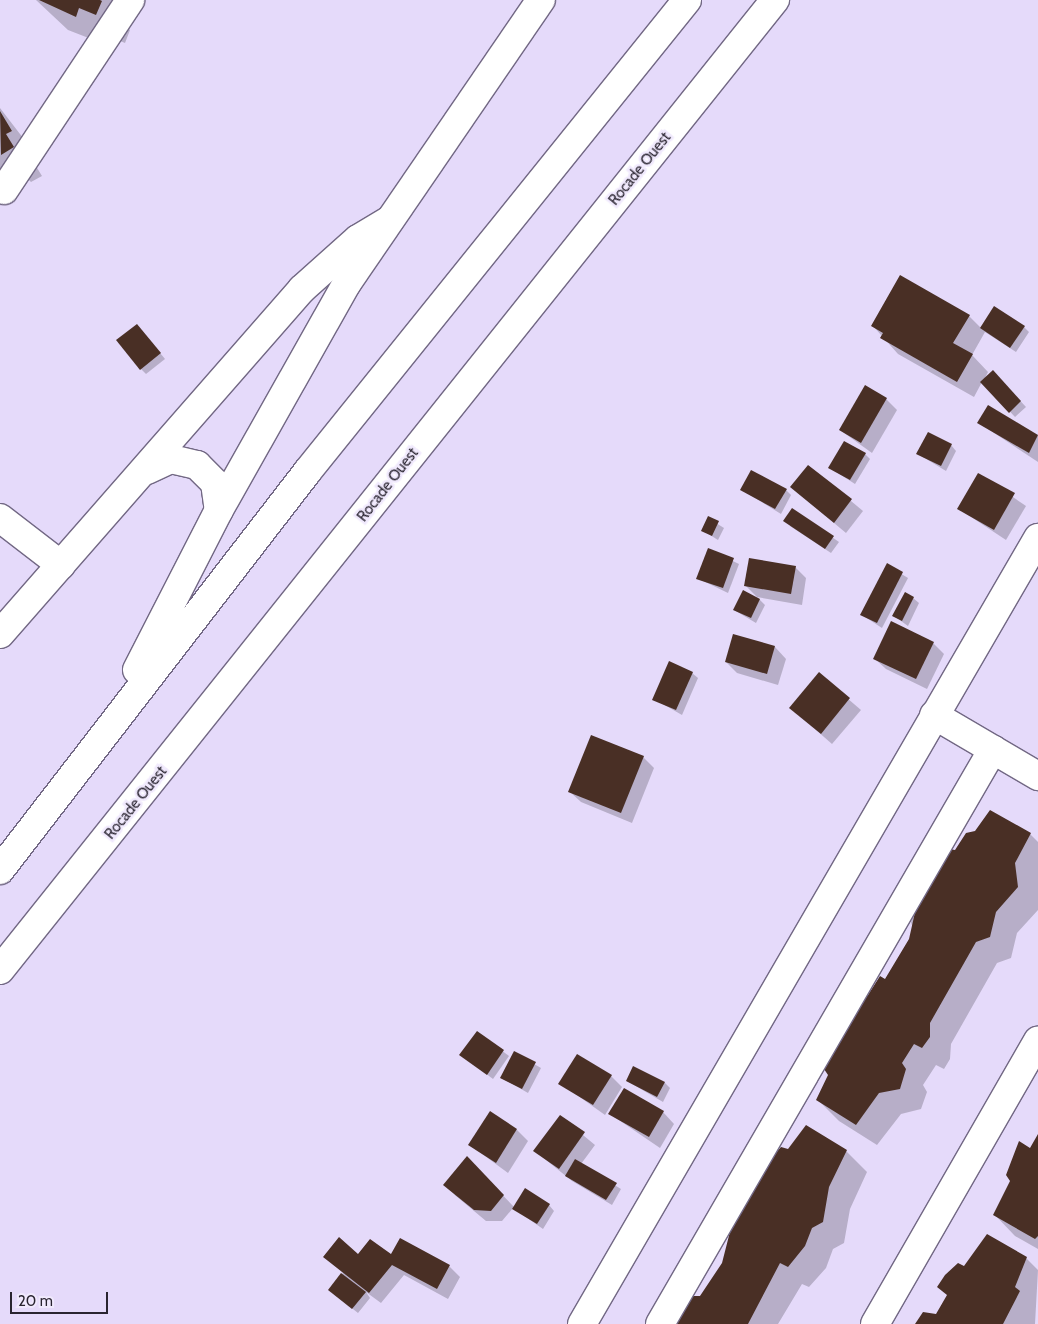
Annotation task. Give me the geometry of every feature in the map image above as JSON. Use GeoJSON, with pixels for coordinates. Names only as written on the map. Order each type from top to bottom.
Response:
{"type":"FeatureCollection","features":[{"type":"Feature","properties":{"kind":"main road"},"geometry":{"type":"LineString","coordinates":[[2,192],[130,0]]}},
{"type":"Feature","properties":{"kind":"main road"},"geometry":{"type":"LineString","coordinates":[[83,762],[144,658],[219,510],[347,283],[541,0]]}},
{"type":"Feature","properties":{"kind":"main road"},"geometry":{"type":"LineString","coordinates":[[0,870],[307,472],[687,0]]}},
{"type":"Feature","properties":{"kind":"main road","name":"Rocade Ouest"},"geometry":{"type":"LineString","coordinates":[[0,970],[775,0]]}},
{"type":"Feature","properties":{"kind":"main road"},"geometry":{"type":"LineString","coordinates":[[0,634],[147,470],[302,289],[358,239],[390,220]]}},
{"type":"Feature","properties":{"kind":"main road"},"geometry":{"type":"LineString","coordinates":[[147,470],[171,459],[197,465],[215,483],[219,510]]}},
{"type":"Feature","properties":{"kind":"main road"},"geometry":{"type":"LineString","coordinates":[[0,518],[61,565]]}},
{"type":"Feature","properties":{"kind":"main road"},"geometry":{"type":"LineString","coordinates":[[582,1324],[1038,538]]}},
{"type":"Feature","properties":{"kind":"main road"},"geometry":{"type":"LineString","coordinates":[[934,715],[1038,776]]}},
{"type":"Feature","properties":{"kind":"main road"},"geometry":{"type":"LineString","coordinates":[[660,1324],[993,749]]}},
{"type":"Feature","properties":{"kind":"main road"},"geometry":{"type":"LineString","coordinates":[[875,1324],[1038,1041]]}},
{"type":"Feature","properties":{"kind":"building"},"geometry":{"type":"Polygon","coordinates":[[[39,0],[102,1],[96,15],[79,8],[76,17],[39,0]]]}},
{"type":"Feature","properties":{"kind":"building"},"geometry":{"type":"Polygon","coordinates":[[[0,111],[12,131],[6,134],[14,147],[1,155],[0,111]]]}},
{"type":"Feature","properties":{"kind":"building"},"geometry":{"type":"Polygon","coordinates":[[[900,275],[970,315],[953,343],[973,354],[957,382],[880,338],[883,333],[871,326],[900,275]]]}},
{"type":"Feature","properties":{"kind":"building"},"geometry":{"type":"Polygon","coordinates":[[[994,306],[1025,326],[1010,348],[980,328],[994,306]]]}},
{"type":"Feature","properties":{"kind":"building"},"geometry":{"type":"Polygon","coordinates":[[[137,324],[161,353],[140,370],[116,340],[137,324]]]}},
{"type":"Feature","properties":{"kind":"building"},"geometry":{"type":"Polygon","coordinates":[[[993,370],[1021,401],[1009,413],[980,382],[993,370]]]}},
{"type":"Feature","properties":{"kind":"building"},"geometry":{"type":"Polygon","coordinates":[[[865,385],[887,398],[861,443],[839,430],[865,385]]]}},
{"type":"Feature","properties":{"kind":"building"},"geometry":{"type":"Polygon","coordinates":[[[988,405],[1038,435],[1029,453],[977,423],[988,405]]]}},
{"type":"Feature","properties":{"kind":"building"},"geometry":{"type":"Polygon","coordinates":[[[928,432],[952,444],[941,466],[916,454],[928,432]]]}},
{"type":"Feature","properties":{"kind":"building"},"geometry":{"type":"Polygon","coordinates":[[[844,441],[866,453],[850,480],[828,468],[844,441]]]}},
{"type":"Feature","properties":{"kind":"building"},"geometry":{"type":"Polygon","coordinates":[[[808,465],[852,499],[834,523],[790,487],[808,465]]]}},
{"type":"Feature","properties":{"kind":"building"},"geometry":{"type":"Polygon","coordinates":[[[751,470],[787,489],[775,509],[740,490],[751,470]]]}},
{"type":"Feature","properties":{"kind":"building"},"geometry":{"type":"Polygon","coordinates":[[[978,473],[1015,493],[994,530],[957,509],[978,473]]]}},
{"type":"Feature","properties":{"kind":"building"},"geometry":{"type":"Polygon","coordinates":[[[792,508],[834,536],[825,549],[783,521],[792,508]]]}},
{"type":"Feature","properties":{"kind":"building"},"geometry":{"type":"Polygon","coordinates":[[[708,516],[719,521],[712,536],[701,531],[708,516]]]}},
{"type":"Feature","properties":{"kind":"building"},"geometry":{"type":"Polygon","coordinates":[[[708,548],[734,558],[723,588],[696,579],[708,548]]]}},
{"type":"Feature","properties":{"kind":"building"},"geometry":{"type":"Polygon","coordinates":[[[749,558],[796,566],[791,594],[744,586],[749,558]]]}},
{"type":"Feature","properties":{"kind":"building"},"geometry":{"type":"Polygon","coordinates":[[[887,563],[903,572],[877,623],[860,615],[887,563]]]}},
{"type":"Feature","properties":{"kind":"building"},"geometry":{"type":"Polygon","coordinates":[[[743,590],[760,599],[751,618],[733,610],[743,590]]]}},
{"type":"Feature","properties":{"kind":"building"},"geometry":{"type":"Polygon","coordinates":[[[905,592],[914,597],[902,621],[892,616],[905,592]]]}},
{"type":"Feature","properties":{"kind":"building"},"geometry":{"type":"Polygon","coordinates":[[[891,621],[934,642],[916,679],[873,659],[891,621]]]}},
{"type":"Feature","properties":{"kind":"building"},"geometry":{"type":"Polygon","coordinates":[[[733,634],[775,646],[767,674],[725,662],[733,634]]]}},
{"type":"Feature","properties":{"kind":"building"},"geometry":{"type":"Polygon","coordinates":[[[669,661],[693,672],[676,710],[652,700],[669,661]]]}},
{"type":"Feature","properties":{"kind":"building"},"geometry":{"type":"Polygon","coordinates":[[[819,672],[850,698],[821,734],[789,708],[819,672]]]}},
{"type":"Feature","properties":{"kind":"building"},"geometry":{"type":"Polygon","coordinates":[[[591,735],[644,756],[621,813],[568,792],[591,735]]]}},
{"type":"Feature","properties":{"kind":"building"},"geometry":{"type":"Polygon","coordinates":[[[990,810],[1031,833],[1015,863],[1018,887],[996,912],[990,937],[976,942],[930,1023],[930,1037],[922,1048],[914,1044],[902,1063],[906,1069],[900,1089],[879,1093],[856,1125],[816,1100],[828,1075],[824,1069],[833,1045],[862,996],[868,995],[880,976],[885,979],[909,939],[918,899],[949,849],[955,850],[966,833],[975,831],[990,810]]]}},
{"type":"Feature","properties":{"kind":"building"},"geometry":{"type":"Polygon","coordinates":[[[477,1031],[504,1050],[487,1075],[459,1055],[477,1031]]]}},
{"type":"Feature","properties":{"kind":"building"},"geometry":{"type":"Polygon","coordinates":[[[514,1051],[536,1062],[522,1089],[500,1078],[514,1051]]]}},
{"type":"Feature","properties":{"kind":"building"},"geometry":{"type":"Polygon","coordinates":[[[577,1054],[612,1075],[593,1105],[558,1084],[577,1054]]]}},
{"type":"Feature","properties":{"kind":"building"},"geometry":{"type":"Polygon","coordinates":[[[633,1066],[665,1082],[657,1097],[626,1081],[633,1066]]]}},
{"type":"Feature","properties":{"kind":"building"},"geometry":{"type":"Polygon","coordinates":[[[624,1088],[664,1111],[649,1137],[608,1114],[624,1088]]]}},
{"type":"Feature","properties":{"kind":"building"},"geometry":{"type":"Polygon","coordinates":[[[490,1111],[517,1129],[496,1163],[468,1145],[490,1111]]]}},
{"type":"Feature","properties":{"kind":"building"},"geometry":{"type":"Polygon","coordinates":[[[560,1115],[585,1132],[559,1169],[533,1151],[560,1115]]]}},
{"type":"Feature","properties":{"kind":"building"},"geometry":{"type":"Polygon","coordinates":[[[806,1125],[847,1150],[829,1187],[823,1222],[812,1228],[805,1246],[788,1267],[780,1263],[748,1324],[670,1324],[692,1296],[700,1296],[722,1263],[734,1216],[765,1165],[781,1147],[788,1149],[806,1125]]]}},
{"type":"Feature","properties":{"kind":"building"},"geometry":{"type":"Polygon","coordinates":[[[1038,1134],[1038,1236],[1035,1239],[993,1215],[1010,1181],[1006,1175],[1019,1141],[1030,1148],[1038,1134]]]}},
{"type":"Feature","properties":{"kind":"building"},"geometry":{"type":"Polygon","coordinates":[[[467,1156],[504,1195],[491,1211],[474,1210],[443,1185],[467,1156]]]}},
{"type":"Feature","properties":{"kind":"building"},"geometry":{"type":"Polygon","coordinates":[[[575,1159],[617,1183],[606,1200],[565,1176],[575,1159]]]}},
{"type":"Feature","properties":{"kind":"building"},"geometry":{"type":"Polygon","coordinates":[[[525,1188],[550,1204],[537,1224],[512,1209],[525,1188]]]}},
{"type":"Feature","properties":{"kind":"building"},"geometry":{"type":"Polygon","coordinates":[[[987,1234],[1027,1257],[1015,1287],[1020,1291],[1003,1324],[915,1324],[923,1312],[936,1314],[947,1295],[937,1287],[945,1275],[958,1263],[964,1266],[987,1234]]]}},
{"type":"Feature","properties":{"kind":"building"},"geometry":{"type":"Polygon","coordinates":[[[339,1237],[358,1254],[370,1239],[391,1254],[400,1238],[450,1265],[437,1289],[392,1265],[369,1293],[323,1257],[339,1237]]]}},
{"type":"Feature","properties":{"kind":"building"},"geometry":{"type":"Polygon","coordinates":[[[341,1273],[366,1292],[352,1309],[328,1290],[341,1273]]]}}]}
